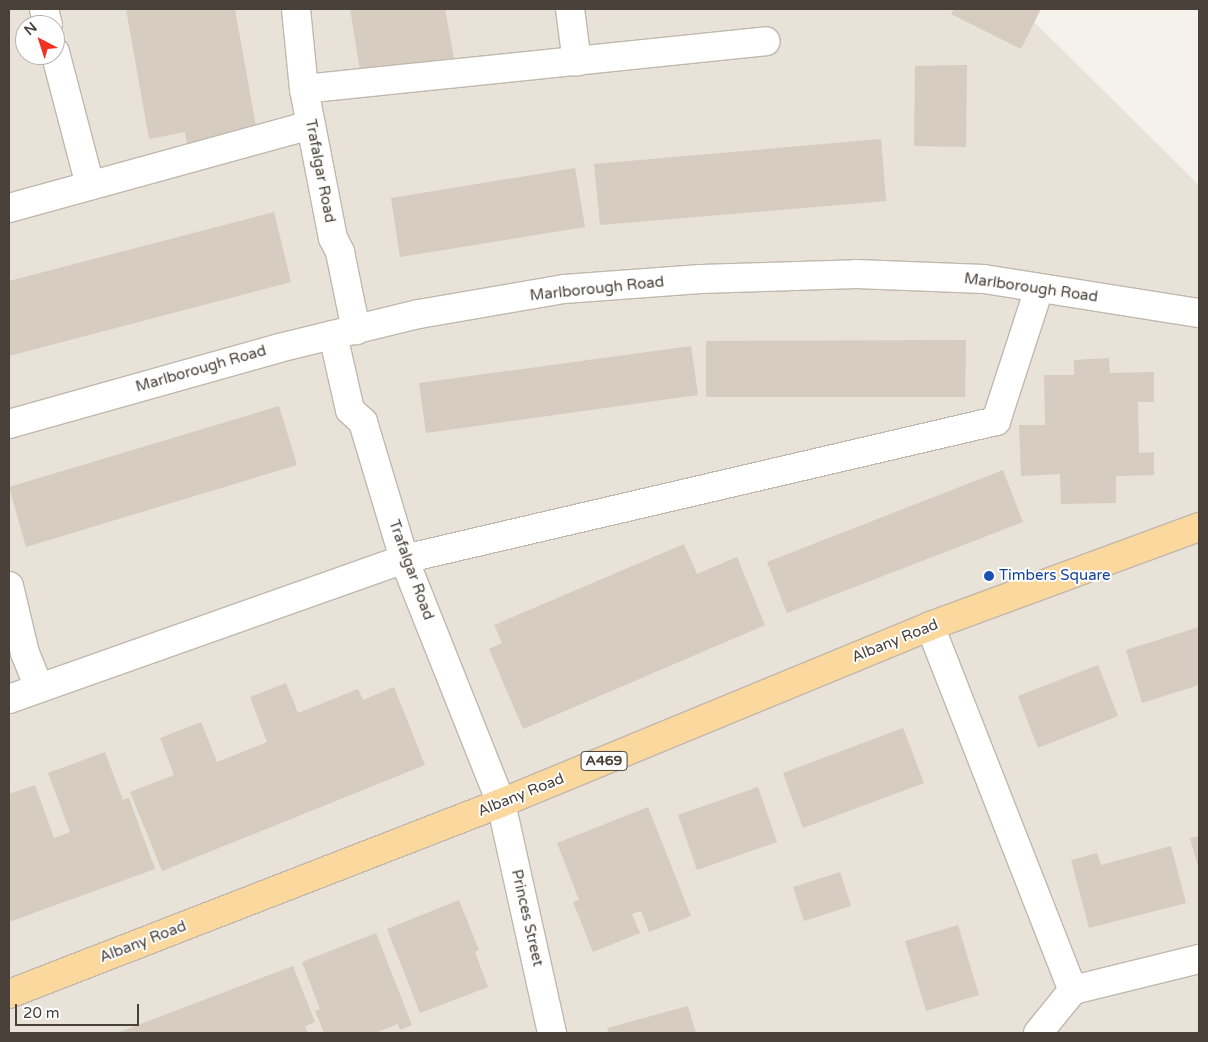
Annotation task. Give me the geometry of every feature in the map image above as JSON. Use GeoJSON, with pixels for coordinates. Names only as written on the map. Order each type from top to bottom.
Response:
{"type":"FeatureCollection","features":[{"type":"Feature","properties":{"kind":"main road","name":"Albany Road"},"geometry":{"type":"LineString","coordinates":[[9,994],[501,803],[930,626],[1199,527]]}},
{"type":"Feature","properties":{"kind":"street","name":"Trafalgar Road"},"geometry":{"type":"LineString","coordinates":[[296,9],[304,89],[332,238],[340,252],[350,410],[363,422],[404,559],[501,803]]}},
{"type":"Feature","properties":{"kind":"street"},"geometry":{"type":"LineString","coordinates":[[570,9],[578,62]]}},
{"type":"Feature","properties":{"kind":"street"},"geometry":{"type":"LineString","coordinates":[[304,89],[766,41]]}},
{"type":"Feature","properties":{"kind":"street"},"geometry":{"type":"LineString","coordinates":[[58,65],[90,186]]}},
{"type":"Feature","properties":{"kind":"street"},"geometry":{"type":"LineString","coordinates":[[9,208],[311,125]]}},
{"type":"Feature","properties":{"kind":"street","name":"Marlborough Road"},"geometry":{"type":"LineString","coordinates":[[9,424],[419,314],[564,290],[701,279],[856,274],[984,279],[1199,313]]}},
{"type":"Feature","properties":{"kind":"street"},"geometry":{"type":"LineString","coordinates":[[9,699],[404,559],[996,421],[1039,288]]}},
{"type":"Feature","properties":{"kind":"street"},"geometry":{"type":"LineString","coordinates":[[9,586],[25,653],[39,688]]}},
{"type":"Feature","properties":{"kind":"street"},"geometry":{"type":"LineString","coordinates":[[930,626],[1073,990]]}},
{"type":"Feature","properties":{"kind":"street","name":"Princes Street"},"geometry":{"type":"LineString","coordinates":[[501,803],[552,1033]]}},
{"type":"Feature","properties":{"kind":"street"},"geometry":{"type":"LineString","coordinates":[[1038,1033],[1073,990],[1199,959]]}},
{"type":"Feature","properties":{"kind":"shaded area"},"geometry":{"type":"Polygon","coordinates":[[[9,9],[1021,9],[1199,185],[1199,1033],[9,1033],[9,9]]]}},
{"type":"Feature","properties":{"kind":"building"},"geometry":{"type":"Polygon","coordinates":[[[126,9],[235,9],[258,138],[188,151],[185,132],[149,139],[126,9]]]}},
{"type":"Feature","properties":{"kind":"building"},"geometry":{"type":"Polygon","coordinates":[[[350,9],[445,9],[454,58],[360,70],[350,9]]]}},
{"type":"Feature","properties":{"kind":"building"},"geometry":{"type":"Polygon","coordinates":[[[954,9],[1041,9],[1021,49],[951,14],[954,9]]]}},
{"type":"Feature","properties":{"kind":"building"},"geometry":{"type":"Polygon","coordinates":[[[967,65],[966,147],[914,146],[915,66],[967,65]]]}},
{"type":"Feature","properties":{"kind":"building"},"geometry":{"type":"Polygon","coordinates":[[[881,139],[886,201],[600,225],[594,164],[881,139]]]}},
{"type":"Feature","properties":{"kind":"building"},"geometry":{"type":"Polygon","coordinates":[[[575,168],[585,227],[400,257],[391,198],[575,168]]]}},
{"type":"Feature","properties":{"kind":"building"},"geometry":{"type":"Polygon","coordinates":[[[274,212],[291,282],[9,356],[9,281],[274,212]]]}},
{"type":"Feature","properties":{"kind":"building"},"geometry":{"type":"Polygon","coordinates":[[[966,340],[965,397],[706,397],[706,341],[966,340]]]}},
{"type":"Feature","properties":{"kind":"building"},"geometry":{"type":"Polygon","coordinates":[[[691,346],[698,395],[426,433],[419,383],[691,346]]]}},
{"type":"Feature","properties":{"kind":"building"},"geometry":{"type":"Polygon","coordinates":[[[1109,358],[1110,373],[1154,372],[1154,402],[1138,402],[1139,453],[1154,452],[1154,475],[1116,476],[1116,503],[1061,504],[1060,474],[1021,476],[1019,425],[1045,425],[1044,375],[1074,375],[1074,360],[1109,358]]]}},
{"type":"Feature","properties":{"kind":"building"},"geometry":{"type":"Polygon","coordinates":[[[279,406],[297,465],[26,547],[9,487],[279,406]]]}},
{"type":"Feature","properties":{"kind":"building"},"geometry":{"type":"Polygon","coordinates":[[[1003,470],[1023,522],[787,613],[767,562],[1003,470]]]}},
{"type":"Feature","properties":{"kind":"building"},"geometry":{"type":"Polygon","coordinates":[[[684,544],[697,574],[737,557],[765,625],[523,729],[489,649],[502,643],[494,625],[684,544]]]}},
{"type":"Feature","properties":{"kind":"building"},"geometry":{"type":"Polygon","coordinates":[[[1199,627],[1199,685],[1142,703],[1126,650],[1199,627]]]}},
{"type":"Feature","properties":{"kind":"building"},"geometry":{"type":"Polygon","coordinates":[[[1098,665],[1118,716],[1038,748],[1018,696],[1098,665]]]}},
{"type":"Feature","properties":{"kind":"building"},"geometry":{"type":"Polygon","coordinates":[[[286,683],[298,713],[358,689],[363,700],[394,687],[425,765],[162,871],[130,792],[174,775],[160,738],[201,722],[217,762],[267,742],[250,697],[286,683]]]}},
{"type":"Feature","properties":{"kind":"building"},"geometry":{"type":"Polygon","coordinates":[[[903,728],[924,783],[803,828],[783,773],[903,728]]]}},
{"type":"Feature","properties":{"kind":"building"},"geometry":{"type":"Polygon","coordinates":[[[105,752],[123,800],[129,798],[155,869],[9,922],[9,794],[35,785],[54,838],[70,832],[48,773],[105,752]]]}},
{"type":"Feature","properties":{"kind":"building"},"geometry":{"type":"Polygon","coordinates":[[[758,787],[777,842],[697,870],[678,815],[758,787]]]}},
{"type":"Feature","properties":{"kind":"building"},"geometry":{"type":"Polygon","coordinates":[[[648,807],[691,916],[649,932],[641,911],[632,914],[640,933],[593,952],[573,902],[579,900],[557,843],[648,807]]]}},
{"type":"Feature","properties":{"kind":"building"},"geometry":{"type":"Polygon","coordinates":[[[1199,836],[1199,870],[1190,838],[1199,836]]]}},
{"type":"Feature","properties":{"kind":"building"},"geometry":{"type":"Polygon","coordinates":[[[1171,846],[1186,903],[1089,928],[1071,860],[1097,853],[1101,865],[1171,846]]]}},
{"type":"Feature","properties":{"kind":"building"},"geometry":{"type":"Polygon","coordinates":[[[840,872],[851,906],[804,921],[793,887],[840,872]]]}},
{"type":"Feature","properties":{"kind":"building"},"geometry":{"type":"Polygon","coordinates":[[[459,900],[479,950],[475,952],[488,987],[420,1013],[387,929],[459,900]]]}},
{"type":"Feature","properties":{"kind":"building"},"geometry":{"type":"Polygon","coordinates":[[[958,925],[979,995],[926,1011],[905,941],[958,925]]]}},
{"type":"Feature","properties":{"kind":"building"},"geometry":{"type":"Polygon","coordinates":[[[376,933],[412,1025],[400,1030],[398,1024],[375,1033],[324,1033],[315,1011],[320,1009],[302,962],[376,933]]]}},
{"type":"Feature","properties":{"kind":"building"},"geometry":{"type":"Polygon","coordinates":[[[293,966],[315,1022],[305,1026],[308,1033],[117,1033],[293,966]]]}},
{"type":"Feature","properties":{"kind":"building"},"geometry":{"type":"Polygon","coordinates":[[[688,1006],[696,1033],[609,1033],[607,1028],[688,1006]]]}},
{"type":"Feature","properties":{"kind":"place","name":"Timbers Square"},"geometry":{"type":"Point","coordinates":[989,576]}}]}
